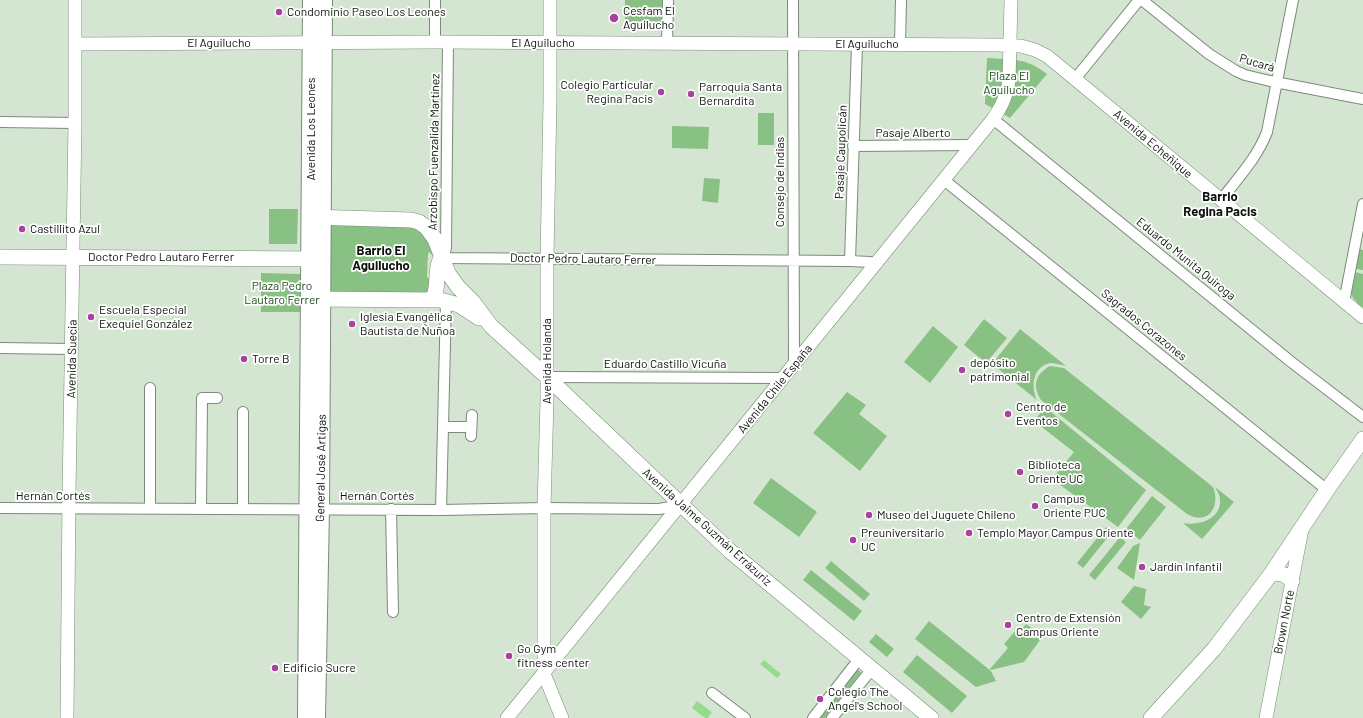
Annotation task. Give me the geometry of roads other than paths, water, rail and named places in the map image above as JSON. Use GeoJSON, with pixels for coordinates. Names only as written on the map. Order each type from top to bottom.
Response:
{"type":"FeatureCollection","features":[{"type":"Feature","properties":{"kind":"main road","name":"Avenida Los Leones"},"geometry":{"type":"LineString","coordinates":[[311,0],[317,43],[316,217]]}},
{"type":"Feature","properties":{"kind":"main road","name":"Avenida Los Leones"},"geometry":{"type":"LineString","coordinates":[[317,43],[324,0]]}},
{"type":"Feature","properties":{"kind":"main road"},"geometry":{"type":"LineString","coordinates":[[316,217],[415,221],[424,225],[432,235],[441,259],[438,266],[435,293],[439,300]]}},
{"type":"Feature","properties":{"kind":"main road","name":"General José Artigas"},"geometry":{"type":"LineString","coordinates":[[316,217],[314,509],[317,718]]}},
{"type":"Feature","properties":{"kind":"main road","name":"Doctor Pedro Lautaro Ferrer"},"geometry":{"type":"LineString","coordinates":[[0,257],[316,259]]}},
{"type":"Feature","properties":{"kind":"main road","name":"Avenida Jaime Guzmán Errázuriz"},"geometry":{"type":"LineString","coordinates":[[441,259],[448,273],[458,287],[473,302],[491,326]]}},
{"type":"Feature","properties":{"kind":"main road"},"geometry":{"type":"LineString","coordinates":[[316,299],[439,300]]}},
{"type":"Feature","properties":{"kind":"main road","name":"Avenida Jaime Guzmán Errázuriz"},"geometry":{"type":"LineString","coordinates":[[439,300],[463,307],[491,326],[547,377],[730,551],[931,718]]}},
{"type":"Feature","properties":{"kind":"main road"},"geometry":{"type":"LineString","coordinates":[[1151,718],[1214,649],[1271,574],[1363,439]]}},
{"type":"Feature","properties":{"kind":"main road","name":"General José Artigas"},"geometry":{"type":"LineString","coordinates":[[306,718],[314,509]]}},
{"type":"Feature","properties":{"kind":"main road"},"geometry":{"type":"LineString","coordinates":[[1271,574],[1282,573],[1292,581]]}},
{"type":"Feature","properties":{"kind":"street","name":"Avenida Suecia"},"geometry":{"type":"LineString","coordinates":[[68,718],[69,509],[74,257],[75,0]]}},
{"type":"Feature","properties":{"kind":"street"},"geometry":{"type":"LineString","coordinates":[[435,0],[435,42]]}},
{"type":"Feature","properties":{"kind":"street","name":"Avenida Holanda"},"geometry":{"type":"LineString","coordinates":[[550,0],[546,259],[547,377],[544,508],[544,674],[562,718]]}},
{"type":"Feature","properties":{"kind":"street"},"geometry":{"type":"LineString","coordinates":[[667,43],[668,0]]}},
{"type":"Feature","properties":{"kind":"street","name":"Consejo de Indias"},"geometry":{"type":"LineString","coordinates":[[793,0],[794,365]]}},
{"type":"Feature","properties":{"kind":"street"},"geometry":{"type":"LineString","coordinates":[[900,44],[901,0]]}},
{"type":"Feature","properties":{"kind":"street","name":"Avenida Chile España"},"geometry":{"type":"LineString","coordinates":[[507,718],[993,119],[1002,106],[1007,93],[1009,81],[1011,0]]}},
{"type":"Feature","properties":{"kind":"street"},"geometry":{"type":"LineString","coordinates":[[1075,78],[1139,0]]}},
{"type":"Feature","properties":{"kind":"street","name":"Pucará"},"geometry":{"type":"LineString","coordinates":[[1142,0],[1227,67],[1245,75],[1277,83],[1363,99]]}},
{"type":"Feature","properties":{"kind":"street"},"geometry":{"type":"LineString","coordinates":[[1221,200],[1250,165],[1263,143],[1267,132],[1293,0]]}},
{"type":"Feature","properties":{"kind":"street","name":"El Aguilucho"},"geometry":{"type":"LineString","coordinates":[[75,44],[448,42],[900,44],[1011,46]]}},
{"type":"Feature","properties":{"kind":"street","name":"Arzobispo Fuenzalida Martínez"},"geometry":{"type":"LineString","coordinates":[[441,259],[445,253],[446,247],[448,42]]}},
{"type":"Feature","properties":{"kind":"street","name":"Pasaje Caupolicán"},"geometry":{"type":"LineString","coordinates":[[850,261],[857,44]]}},
{"type":"Feature","properties":{"kind":"street","name":"Avenida Echeñique"},"geometry":{"type":"LineString","coordinates":[[1011,46],[1028,48],[1041,53],[1075,78],[1363,317]]}},
{"type":"Feature","properties":{"kind":"street","name":"Eduardo Munita Quiroga"},"geometry":{"type":"LineString","coordinates":[[993,119],[1284,356],[1363,417]]}},
{"type":"Feature","properties":{"kind":"street"},"geometry":{"type":"LineString","coordinates":[[0,122],[75,123]]}},
{"type":"Feature","properties":{"kind":"street","name":"Pasaje Alberto"},"geometry":{"type":"LineString","coordinates":[[854,146],[972,146]]}},
{"type":"Feature","properties":{"kind":"street","name":"Sagrados Corazones"},"geometry":{"type":"LineString","coordinates":[[944,180],[1327,490]]}},
{"type":"Feature","properties":{"kind":"street"},"geometry":{"type":"LineString","coordinates":[[1344,302],[1363,204]]}},
{"type":"Feature","properties":{"kind":"street","name":"Doctor Pedro Lautaro Ferrer"},"geometry":{"type":"LineString","coordinates":[[441,259],[850,261],[870,262],[876,264]]}},
{"type":"Feature","properties":{"kind":"street"},"geometry":{"type":"LineString","coordinates":[[439,300],[443,427],[441,510]]}},
{"type":"Feature","properties":{"kind":"street"},"geometry":{"type":"LineString","coordinates":[[0,348],[72,349]]}},
{"type":"Feature","properties":{"kind":"street","name":"Eduardo Castillo Vicuña"},"geometry":{"type":"LineString","coordinates":[[547,377],[784,378]]}},
{"type":"Feature","properties":{"kind":"street"},"geometry":{"type":"LineString","coordinates":[[150,388],[150,509]]}},
{"type":"Feature","properties":{"kind":"street"},"geometry":{"type":"LineString","coordinates":[[201,509],[202,398],[217,398]]}},
{"type":"Feature","properties":{"kind":"street"},"geometry":{"type":"LineString","coordinates":[[243,412],[243,509]]}},
{"type":"Feature","properties":{"kind":"street"},"geometry":{"type":"LineString","coordinates":[[443,427],[471,432],[472,415]]}},
{"type":"Feature","properties":{"kind":"street","name":"Hernán Cortés"},"geometry":{"type":"LineString","coordinates":[[0,508],[441,510],[544,508],[659,509],[681,505]]}},
{"type":"Feature","properties":{"kind":"street"},"geometry":{"type":"LineString","coordinates":[[391,510],[393,612]]}},
{"type":"Feature","properties":{"kind":"street","name":"Brown Norte"},"geometry":{"type":"LineString","coordinates":[[1266,718],[1303,527]]}},
{"type":"Feature","properties":{"kind":"street"},"geometry":{"type":"LineString","coordinates":[[813,718],[859,659]]}},
{"type":"Feature","properties":{"kind":"street"},"geometry":{"type":"LineString","coordinates":[[832,718],[872,669]]}},
{"type":"Feature","properties":{"kind":"street"},"geometry":{"type":"LineString","coordinates":[[712,693],[745,718]]}},
{"type":"Feature","properties":{"kind":"place","name":"Condominio Paseo Los Leones"},"geometry":{"type":"Point","coordinates":[279,12]}},
{"type":"Feature","properties":{"kind":"place","name":"Cesfam El Aguilucho"},"geometry":{"type":"Point","coordinates":[614,18]}},
{"type":"Feature","properties":{"kind":"place","name":"Colegio Particular Regina Pacis"},"geometry":{"type":"Point","coordinates":[661,92]}},
{"type":"Feature","properties":{"kind":"place","name":"Parroquia Santa Bernardita"},"geometry":{"type":"Point","coordinates":[691,94]}},
{"type":"Feature","properties":{"kind":"place","name":"Castillito Azul"},"geometry":{"type":"Point","coordinates":[22,229]}},
{"type":"Feature","properties":{"kind":"place","name":"Escuela Especial Exequiel González"},"geometry":{"type":"Point","coordinates":[91,317]}},
{"type":"Feature","properties":{"kind":"place","name":"Iglesia Evangélica Bautista de Ñuñoa"},"geometry":{"type":"Point","coordinates":[352,324]}},
{"type":"Feature","properties":{"kind":"place","name":"Torre B"},"geometry":{"type":"Point","coordinates":[244,359]}},
{"type":"Feature","properties":{"kind":"place","name":"depósito patrimonial"},"geometry":{"type":"Point","coordinates":[962,370]}},
{"type":"Feature","properties":{"kind":"place","name":"Centro de Eventos"},"geometry":{"type":"Point","coordinates":[1008,414]}},
{"type":"Feature","properties":{"kind":"place","name":"Biblioteca Oriente UC"},"geometry":{"type":"Point","coordinates":[1020,472]}},
{"type":"Feature","properties":{"kind":"place","name":"Campus Oriente PUC"},"geometry":{"type":"Point","coordinates":[1035,506]}},
{"type":"Feature","properties":{"kind":"place","name":"Museo del Juguete Chileno"},"geometry":{"type":"Point","coordinates":[869,515]}},
{"type":"Feature","properties":{"kind":"place","name":"Templo Mayor Campus Oriente"},"geometry":{"type":"Point","coordinates":[969,533]}},
{"type":"Feature","properties":{"kind":"place","name":"Preuniversitario UC"},"geometry":{"type":"Point","coordinates":[853,540]}},
{"type":"Feature","properties":{"kind":"place","name":"Jardín Infantil"},"geometry":{"type":"Point","coordinates":[1142,567]}},
{"type":"Feature","properties":{"kind":"place","name":"Centro de Extensión Campus Oriente"},"geometry":{"type":"Point","coordinates":[1008,625]}},
{"type":"Feature","properties":{"kind":"place","name":"Go Gym fitness center"},"geometry":{"type":"Point","coordinates":[509,656]}},
{"type":"Feature","properties":{"kind":"place","name":"Edificio Sucre"},"geometry":{"type":"Point","coordinates":[275,668]}},
{"type":"Feature","properties":{"kind":"place","name":"Colegio The Angel's School"},"geometry":{"type":"Point","coordinates":[820,699]}},
{"type":"Feature","properties":{"kind":"district","name":"Barrio Regina Pacis"},"geometry":{"type":"Point","coordinates":[1220,204]}},
{"type":"Feature","properties":{"kind":"district","name":"Barrio El Aguilucho"},"geometry":{"type":"Point","coordinates":[381,258]}},
{"type":"Feature","properties":{"kind":"park label","name":"Plaza El Aguilucho"},"geometry":{"type":"Point","coordinates":[1009,83]}},
{"type":"Feature","properties":{"kind":"park label","name":"Plaza Pedro Lautaro Ferrer"},"geometry":{"type":"Point","coordinates":[282,293]}}]}
